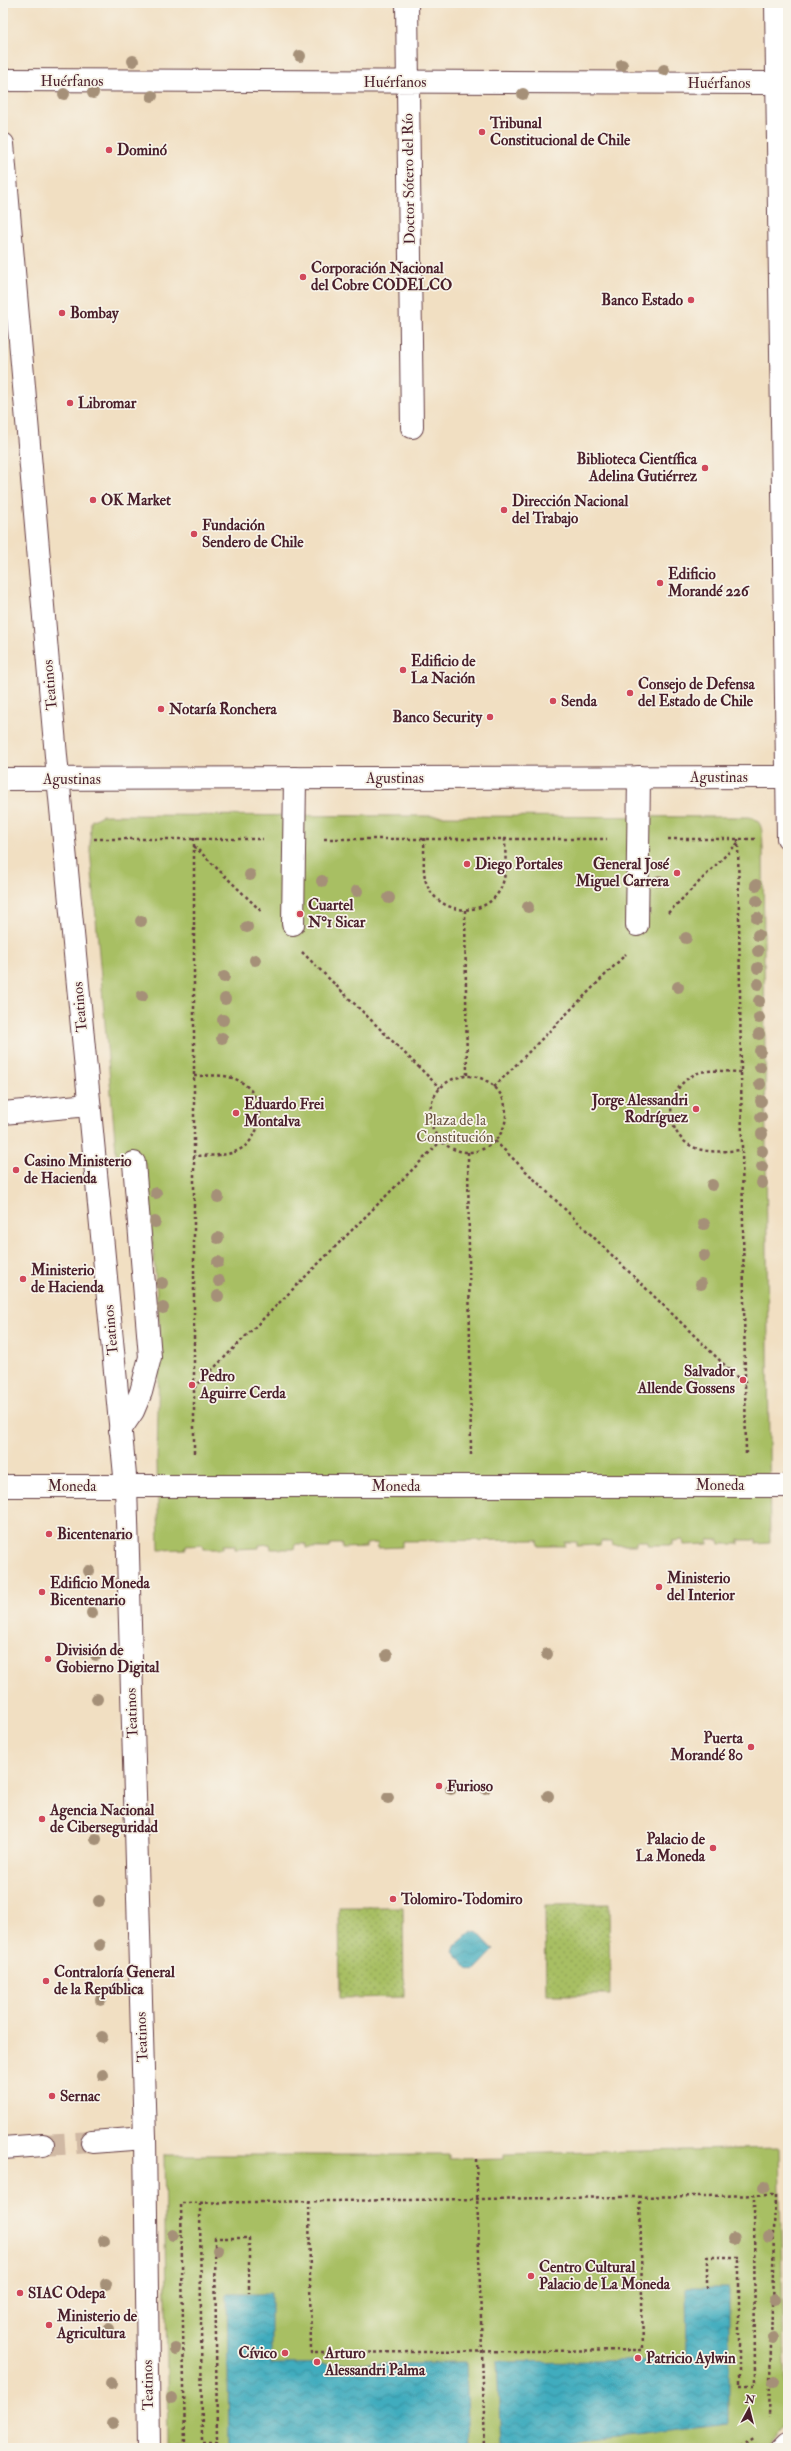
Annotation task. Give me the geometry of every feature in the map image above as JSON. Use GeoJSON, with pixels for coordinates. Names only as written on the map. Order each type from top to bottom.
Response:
{"type":"FeatureCollection","features":[{"type":"Feature","properties":{"kind":"main road","name":"Doctor Sótero del Río"},"geometry":{"type":"LineString","coordinates":[[407,3],[412,427]]}},
{"type":"Feature","properties":{"kind":"main road"},"geometry":{"type":"LineString","coordinates":[[776,3],[782,83],[788,838]]}},
{"type":"Feature","properties":{"kind":"main road","name":"Huérfanos"},"geometry":{"type":"LineString","coordinates":[[3,80],[782,83]]}},
{"type":"Feature","properties":{"kind":"main road","name":"Teatinos"},"geometry":{"type":"LineString","coordinates":[[3,144],[58,779],[126,1486],[145,2138],[149,2448]]}},
{"type":"Feature","properties":{"kind":"main road"},"geometry":{"type":"LineString","coordinates":[[637,925],[639,777]]}},
{"type":"Feature","properties":{"kind":"main road","name":"Agustinas"},"geometry":{"type":"LineString","coordinates":[[3,779],[788,777]]}},
{"type":"Feature","properties":{"kind":"main road"},"geometry":{"type":"LineString","coordinates":[[293,924],[295,778]]}},
{"type":"Feature","properties":{"kind":"main road"},"geometry":{"type":"LineString","coordinates":[[3,1113],[89,1105]]}},
{"type":"Feature","properties":{"kind":"main road"},"geometry":{"type":"LineString","coordinates":[[120,1430],[133,1412],[141,1392],[150,1357],[134,1163]]}},
{"type":"Feature","properties":{"kind":"main road","name":"Moneda"},"geometry":{"type":"LineString","coordinates":[[3,1486],[788,1486]]}},
{"type":"Feature","properties":{"kind":"main road"},"geometry":{"type":"LineString","coordinates":[[92,2142],[145,2138]]}},
{"type":"Feature","properties":{"kind":"main road"},"geometry":{"type":"LineString","coordinates":[[3,2148],[43,2145]]}},
{"type":"Feature","properties":{"kind":"main road"},"geometry":{"type":"LineString","coordinates":[[783,2448],[788,2443]]}},
{"type":"Feature","properties":{"kind":"path"},"geometry":{"type":"LineString","coordinates":[[194,838],[194,1462]]}},
{"type":"Feature","properties":{"kind":"path"},"geometry":{"type":"LineString","coordinates":[[424,838],[425,875],[428,886],[434,896],[444,904],[465,910],[481,907],[492,900],[500,889],[505,877],[505,838]]}},
{"type":"Feature","properties":{"kind":"path"},"geometry":{"type":"LineString","coordinates":[[64,839],[762,839]]}},
{"type":"Feature","properties":{"kind":"path"},"geometry":{"type":"LineString","coordinates":[[738,839],[746,1457]]}},
{"type":"Feature","properties":{"kind":"path"},"geometry":{"type":"LineString","coordinates":[[194,846],[267,917]]}},
{"type":"Feature","properties":{"kind":"path"},"geometry":{"type":"LineString","coordinates":[[465,910],[467,1076]]}},
{"type":"Feature","properties":{"kind":"path"},"geometry":{"type":"LineString","coordinates":[[300,950],[440,1088]]}},
{"type":"Feature","properties":{"kind":"path"},"geometry":{"type":"LineString","coordinates":[[494,1087],[516,1065]]}},
{"type":"Feature","properties":{"kind":"path"},"geometry":{"type":"LineString","coordinates":[[741,1072],[702,1072],[690,1076],[674,1095],[671,1108],[672,1120],[676,1132],[693,1147],[704,1151],[742,1150]]}},
{"type":"Feature","properties":{"kind":"path"},"geometry":{"type":"LineString","coordinates":[[194,1076],[231,1077],[242,1082],[251,1090],[258,1101],[260,1114],[255,1135],[239,1150],[229,1154],[194,1156]]}},
{"type":"Feature","properties":{"kind":"path"},"geometry":{"type":"LineString","coordinates":[[467,1076],[484,1080],[494,1087],[504,1102],[506,1117],[502,1132],[495,1141],[479,1150],[468,1152],[451,1148],[441,1141],[432,1127],[429,1112],[433,1098],[440,1088],[454,1078],[467,1076]]}},
{"type":"Feature","properties":{"kind":"path"},"geometry":{"type":"LineString","coordinates":[[194,1389],[441,1141]]}},
{"type":"Feature","properties":{"kind":"path"},"geometry":{"type":"LineString","coordinates":[[495,1141],[745,1385]]}},
{"type":"Feature","properties":{"kind":"path"},"geometry":{"type":"LineString","coordinates":[[468,1152],[471,1459]]}},
{"type":"Feature","properties":{"kind":"path"},"geometry":{"type":"LineString","coordinates":[[476,2159],[486,2448]]}},
{"type":"Feature","properties":{"kind":"path"},"geometry":{"type":"LineString","coordinates":[[707,2288],[708,2257],[739,2257],[739,2385],[755,2385],[754,2195]]}},
{"type":"Feature","properties":{"kind":"path"},"geometry":{"type":"LineString","coordinates":[[185,2448],[181,2203],[774,2195],[769,2421]]}},
{"type":"Feature","properties":{"kind":"path"},"geometry":{"type":"LineString","coordinates":[[309,2201],[311,2352],[643,2350],[640,2197]]}},
{"type":"Feature","properties":{"kind":"path"},"geometry":{"type":"LineString","coordinates":[[200,2203],[202,2442],[217,2442],[215,2238],[249,2238],[249,2293]]}},
{"type":"Feature","properties":{"kind":"path"},"geometry":{"type":"LineString","coordinates":[[734,2448],[741,2448],[757,2436]]}},
{"type":"Feature","properties":{"kind":"green space","name":"Plaza de la Constitución"},"geometry":{"type":"Polygon","coordinates":[[[102,815],[749,817],[754,818],[760,824],[763,847],[770,1543],[756,1544],[756,1540],[739,1540],[739,1544],[720,1544],[719,1540],[708,1540],[708,1544],[684,1545],[683,1540],[672,1541],[672,1545],[648,1545],[648,1541],[636,1541],[636,1545],[613,1545],[612,1541],[601,1541],[600,1545],[577,1546],[577,1542],[565,1542],[565,1546],[539,1546],[538,1540],[402,1541],[402,1547],[378,1548],[377,1543],[366,1544],[366,1547],[342,1548],[342,1544],[330,1544],[330,1548],[306,1548],[306,1544],[295,1544],[294,1549],[271,1549],[270,1544],[259,1545],[259,1548],[235,1549],[235,1545],[223,1545],[223,1549],[204,1549],[203,1545],[186,1546],[186,1549],[159,1550],[157,1462],[159,1357],[162,1357],[146,1164],[117,1163],[90,849],[91,821],[102,815]]]}},
{"type":"Feature","properties":{"kind":"green space"},"geometry":{"type":"Polygon","coordinates":[[[609,1904],[610,1995],[546,1995],[545,1905],[609,1904]]]}},
{"type":"Feature","properties":{"kind":"green space"},"geometry":{"type":"Polygon","coordinates":[[[339,1907],[403,1907],[404,1997],[340,1998],[339,1907]]]}},
{"type":"Feature","properties":{"kind":"green space"},"geometry":{"type":"Polygon","coordinates":[[[779,2148],[785,2401],[783,2427],[768,2448],[168,2448],[164,2155],[449,2155],[449,2159],[504,2158],[504,2154],[779,2148]]]}},
{"type":"Feature","properties":{"kind":"water"},"geometry":{"type":"Polygon","coordinates":[[[472,1931],[478,1933],[494,1950],[474,1971],[468,1969],[453,1952],[455,1946],[472,1931]]]}},
{"type":"Feature","properties":{"kind":"water"},"geometry":{"type":"Polygon","coordinates":[[[686,2288],[729,2288],[729,2424],[522,2448],[501,2448],[497,2362],[687,2360],[686,2288]]]}},
{"type":"Feature","properties":{"kind":"water"},"geometry":{"type":"Polygon","coordinates":[[[227,2293],[271,2293],[271,2364],[466,2362],[469,2448],[229,2448],[227,2293]]]}},
{"type":"Feature","properties":{"kind":"tunnel"},"geometry":{"type":"LineString","coordinates":[[43,2145],[92,2142]]}},
{"type":"Feature","properties":{"kind":"place","name":"Tribunal Constitucional de Chile"},"geometry":{"type":"Point","coordinates":[482,132]}},
{"type":"Feature","properties":{"kind":"place","name":"Dominó"},"geometry":{"type":"Point","coordinates":[109,150]}},
{"type":"Feature","properties":{"kind":"place","name":"Corporación Nacional del Cobre CODELCO"},"geometry":{"type":"Point","coordinates":[303,277]}},
{"type":"Feature","properties":{"kind":"place","name":"Banco Estado"},"geometry":{"type":"Point","coordinates":[691,300]}},
{"type":"Feature","properties":{"kind":"place","name":"Bombay"},"geometry":{"type":"Point","coordinates":[62,313]}},
{"type":"Feature","properties":{"kind":"place","name":"Libromar"},"geometry":{"type":"Point","coordinates":[70,403]}},
{"type":"Feature","properties":{"kind":"place","name":"Biblioteca Científica Adelina Gutiérrez"},"geometry":{"type":"Point","coordinates":[705,468]}},
{"type":"Feature","properties":{"kind":"place","name":"OK Market"},"geometry":{"type":"Point","coordinates":[93,500]}},
{"type":"Feature","properties":{"kind":"place","name":"Dirección Nacional del Trabajo"},"geometry":{"type":"Point","coordinates":[504,510]}},
{"type":"Feature","properties":{"kind":"place","name":"Fundación Sendero de Chile"},"geometry":{"type":"Point","coordinates":[194,534]}},
{"type":"Feature","properties":{"kind":"place","name":"Edificio Morandé 226"},"geometry":{"type":"Point","coordinates":[660,583]}},
{"type":"Feature","properties":{"kind":"place","name":"Edificio de La Nación"},"geometry":{"type":"Point","coordinates":[403,670]}},
{"type":"Feature","properties":{"kind":"place","name":"Consejo de Defensa del Estado de Chile"},"geometry":{"type":"Point","coordinates":[630,693]}},
{"type":"Feature","properties":{"kind":"place","name":"Senda"},"geometry":{"type":"Point","coordinates":[553,701]}},
{"type":"Feature","properties":{"kind":"place","name":"Notaría Ronchera"},"geometry":{"type":"Point","coordinates":[161,709]}},
{"type":"Feature","properties":{"kind":"place","name":"Banco Security"},"geometry":{"type":"Point","coordinates":[490,717]}},
{"type":"Feature","properties":{"kind":"place","name":"Diego Portales"},"geometry":{"type":"Point","coordinates":[467,864]}},
{"type":"Feature","properties":{"kind":"place","name":"General José Miguel Carrera"},"geometry":{"type":"Point","coordinates":[677,873]}},
{"type":"Feature","properties":{"kind":"place","name":"Cuartel N°1 Sicar"},"geometry":{"type":"Point","coordinates":[300,914]}},
{"type":"Feature","properties":{"kind":"place","name":"Jorge Alessandri Rodríguez"},"geometry":{"type":"Point","coordinates":[696,1109]}},
{"type":"Feature","properties":{"kind":"place","name":"Eduardo Frei Montalva"},"geometry":{"type":"Point","coordinates":[236,1113]}},
{"type":"Feature","properties":{"kind":"place","name":"Casino Ministerio de Hacienda"},"geometry":{"type":"Point","coordinates":[16,1170]}},
{"type":"Feature","properties":{"kind":"place","name":"Ministerio de Hacienda"},"geometry":{"type":"Point","coordinates":[23,1279]}},
{"type":"Feature","properties":{"kind":"place","name":"Salvador Allende Gossens"},"geometry":{"type":"Point","coordinates":[743,1380]}},
{"type":"Feature","properties":{"kind":"place","name":"Pedro Aguirre Cerda"},"geometry":{"type":"Point","coordinates":[192,1385]}},
{"type":"Feature","properties":{"kind":"place","name":"Bicentenario"},"geometry":{"type":"Point","coordinates":[49,1534]}},
{"type":"Feature","properties":{"kind":"place","name":"Ministerio del Interior"},"geometry":{"type":"Point","coordinates":[659,1587]}},
{"type":"Feature","properties":{"kind":"place","name":"Edificio Moneda Bicentenario"},"geometry":{"type":"Point","coordinates":[42,1592]}},
{"type":"Feature","properties":{"kind":"place","name":"División de Gobierno Digital"},"geometry":{"type":"Point","coordinates":[48,1659]}},
{"type":"Feature","properties":{"kind":"place","name":"Puerta Morandé 80"},"geometry":{"type":"Point","coordinates":[751,1747]}},
{"type":"Feature","properties":{"kind":"place","name":"Furioso"},"geometry":{"type":"Point","coordinates":[439,1786]}},
{"type":"Feature","properties":{"kind":"place","name":"Agencia Nacional de Ciberseguridad"},"geometry":{"type":"Point","coordinates":[42,1819]}},
{"type":"Feature","properties":{"kind":"place","name":"Palacio de La Moneda"},"geometry":{"type":"Point","coordinates":[713,1848]}},
{"type":"Feature","properties":{"kind":"place","name":"Tolomiro-Todomiro"},"geometry":{"type":"Point","coordinates":[393,1899]}},
{"type":"Feature","properties":{"kind":"place","name":"Contraloría General de la República"},"geometry":{"type":"Point","coordinates":[46,1981]}},
{"type":"Feature","properties":{"kind":"place","name":"Sernac"},"geometry":{"type":"Point","coordinates":[52,2096]}},
{"type":"Feature","properties":{"kind":"place","name":"Centro Cultural Palacio de La Moneda"},"geometry":{"type":"Point","coordinates":[531,2276]}},
{"type":"Feature","properties":{"kind":"place","name":"SIAC Odepa"},"geometry":{"type":"Point","coordinates":[20,2293]}},
{"type":"Feature","properties":{"kind":"place","name":"Ministerio de Agricultura"},"geometry":{"type":"Point","coordinates":[49,2325]}},
{"type":"Feature","properties":{"kind":"place","name":"Cívico"},"geometry":{"type":"Point","coordinates":[285,2353]}},
{"type":"Feature","properties":{"kind":"place","name":"Patricio Aylwin"},"geometry":{"type":"Point","coordinates":[638,2358]}},
{"type":"Feature","properties":{"kind":"place","name":"Arturo Alessandri Palma"},"geometry":{"type":"Point","coordinates":[317,2362]}}]}
